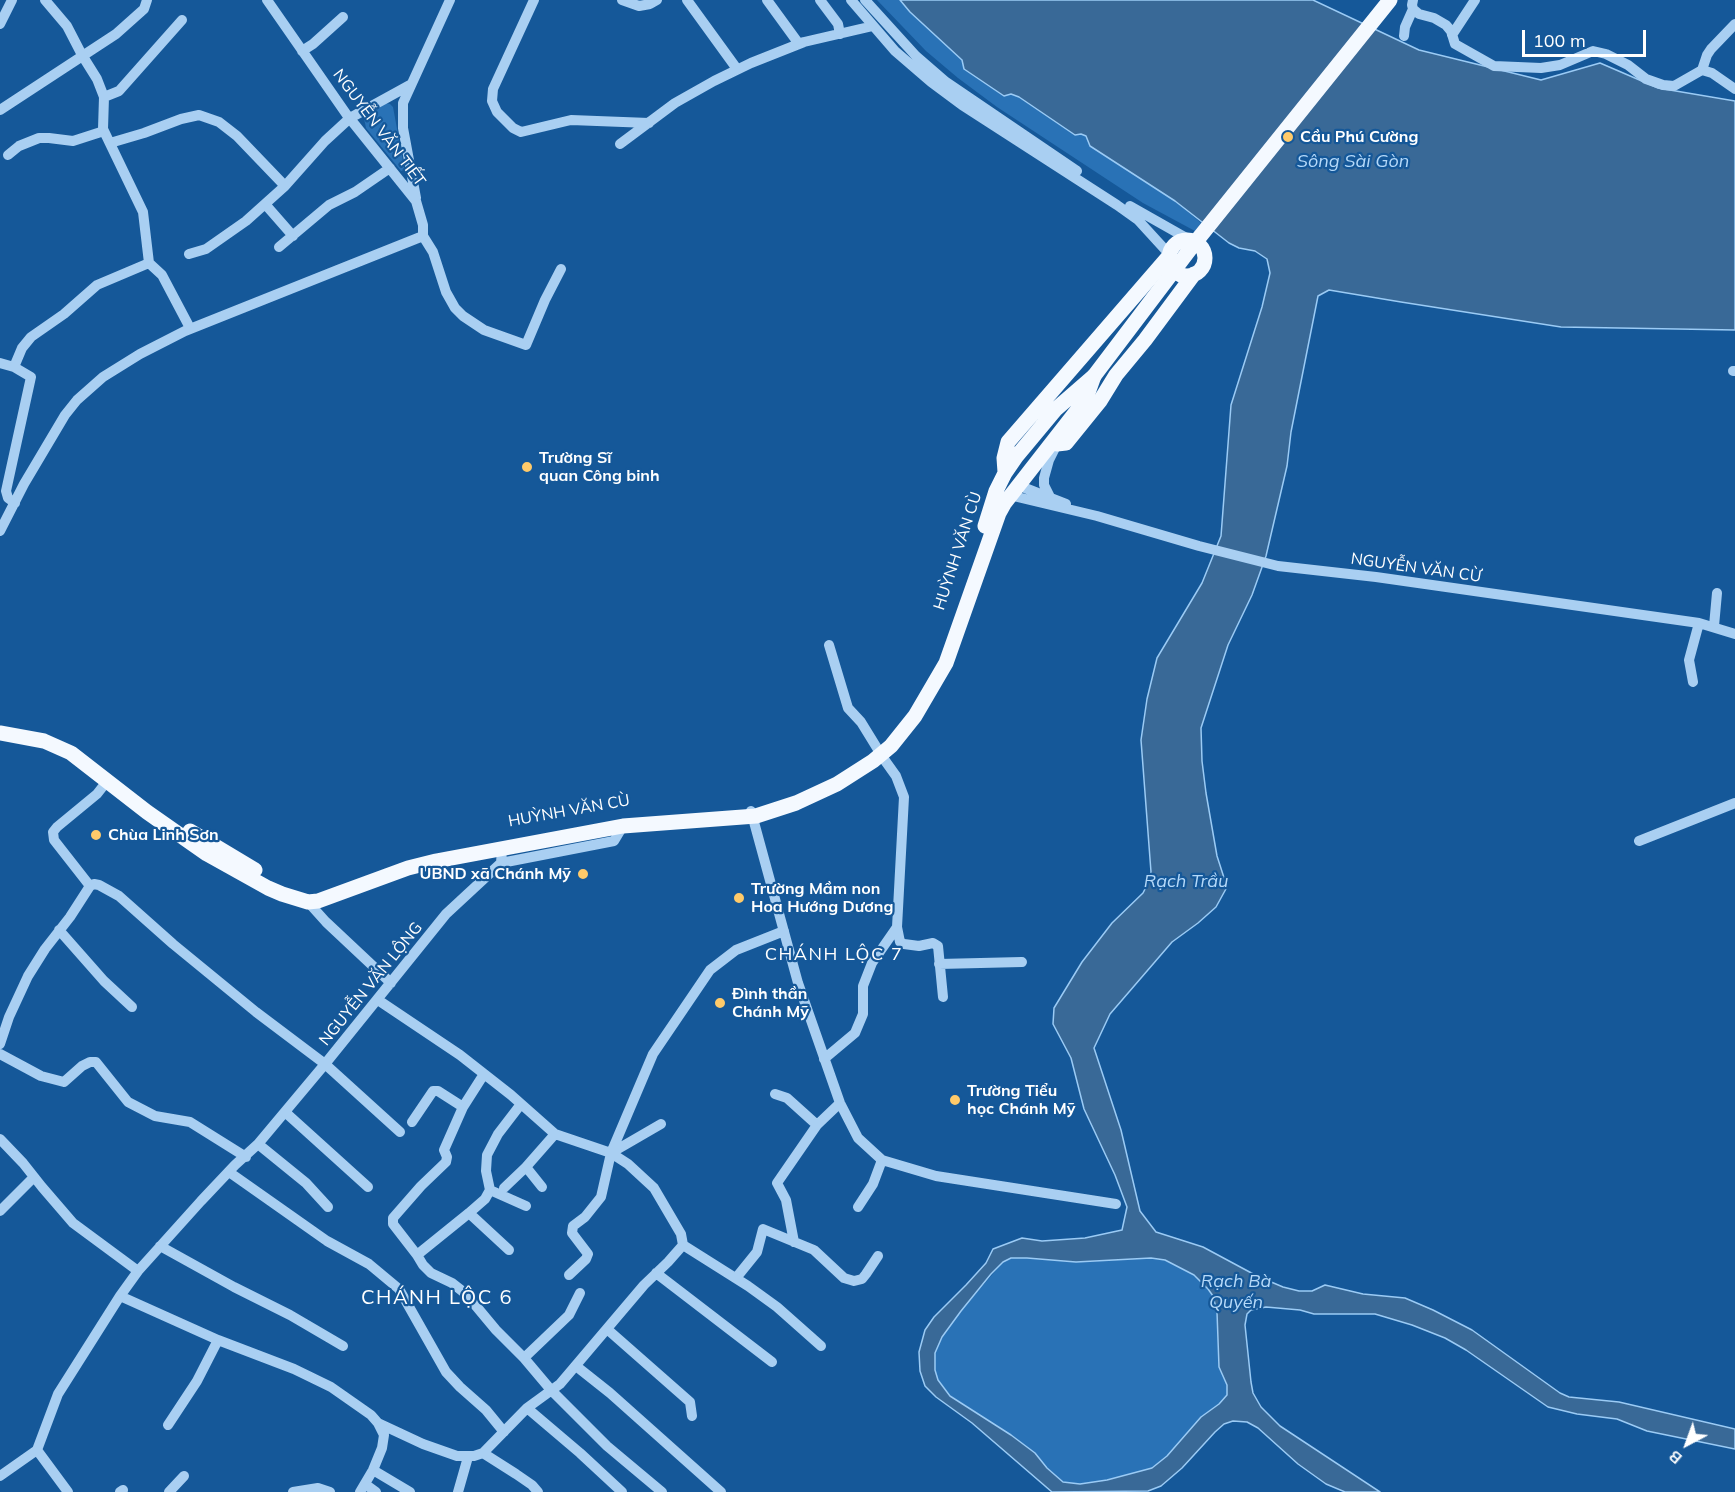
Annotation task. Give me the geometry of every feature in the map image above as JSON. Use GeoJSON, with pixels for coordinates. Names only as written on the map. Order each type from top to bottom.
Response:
{"type":"FeatureCollection","features":[{"type":"Feature","properties":{"kind":"main road"},"geometry":{"type":"LineString","coordinates":[[0,733],[44,741],[71,753],[155,818],[207,854],[268,888],[282,894],[304,896],[337,894],[415,866],[501,851],[626,822],[752,814],[796,803],[837,784],[879,751],[891,746],[915,716],[946,663],[1008,490],[1051,448],[1082,404],[1094,376],[1194,244],[1390,0]]}},
{"type":"Feature","properties":{"kind":"main road"},"geometry":{"type":"LineString","coordinates":[[1004,465],[1008,442],[1163,265],[1174,246],[1190,240],[1200,246],[1205,256],[1203,267],[1194,274],[1116,375],[1083,423],[1066,443],[1051,448]]}},
{"type":"Feature","properties":{"kind":"main road"},"geometry":{"type":"LineString","coordinates":[[1163,265],[1188,276],[1194,274]]}},
{"type":"Feature","properties":{"kind":"main road"},"geometry":{"type":"LineString","coordinates":[[1163,265],[1161,273],[1174,281],[1177,286],[1175,300]]}},
{"type":"Feature","properties":{"kind":"main road","name":"HUỲNH VĂN CÙ"},"geometry":{"type":"LineString","coordinates":[[1008,490],[1004,465],[1023,448],[1056,409],[1094,376]]}},
{"type":"Feature","properties":{"kind":"main road"},"geometry":{"type":"LineString","coordinates":[[0,724],[54,735],[74,743],[192,832],[265,876],[304,896]]}},
{"type":"Feature","properties":{"kind":"street"},"geometry":{"type":"LineString","coordinates":[[0,24],[12,0]]}},
{"type":"Feature","properties":{"kind":"street"},"geometry":{"type":"LineString","coordinates":[[45,0],[66,27],[98,79],[104,97],[104,131],[143,212],[149,263],[162,275],[190,328]]}},
{"type":"Feature","properties":{"kind":"street"},"geometry":{"type":"LineString","coordinates":[[0,110],[116,34],[144,9],[147,0]]}},
{"type":"Feature","properties":{"kind":"street","name":"NGUYỄN VĂN TIẾT"},"geometry":{"type":"LineString","coordinates":[[267,0],[350,118],[416,201],[423,225],[423,236],[433,252],[450,300],[463,316],[484,330],[526,345],[544,300],[561,269]]}},
{"type":"Feature","properties":{"kind":"street"},"geometry":{"type":"LineString","coordinates":[[416,201],[402,116],[403,103],[450,0]]}},
{"type":"Feature","properties":{"kind":"street"},"geometry":{"type":"LineString","coordinates":[[534,0],[494,89],[492,101],[497,112],[513,128],[521,132],[571,120],[649,123]]}},
{"type":"Feature","properties":{"kind":"street"},"geometry":{"type":"LineString","coordinates":[[622,0],[639,6],[657,0]]}},
{"type":"Feature","properties":{"kind":"street"},"geometry":{"type":"LineString","coordinates":[[687,0],[737,69]]}},
{"type":"Feature","properties":{"kind":"street"},"geometry":{"type":"LineString","coordinates":[[768,0],[799,44]]}},
{"type":"Feature","properties":{"kind":"street"},"geometry":{"type":"LineString","coordinates":[[820,0],[838,24],[840,34]]}},
{"type":"Feature","properties":{"kind":"street"},"geometry":{"type":"LineString","coordinates":[[852,0],[913,68],[1140,213],[1190,240]]}},
{"type":"Feature","properties":{"kind":"street"},"geometry":{"type":"LineString","coordinates":[[865,0],[916,56],[970,105],[1138,220],[1163,265]]}},
{"type":"Feature","properties":{"kind":"street"},"geometry":{"type":"LineString","coordinates":[[1452,34],[1475,0]]}},
{"type":"Feature","properties":{"kind":"street"},"geometry":{"type":"LineString","coordinates":[[1413,4],[1419,14],[1446,25],[1455,44],[1494,66],[1525,68],[1560,65],[1593,51],[1606,54],[1628,65],[1646,78],[1663,85],[1674,86],[1702,70],[1711,49],[1735,24]]}},
{"type":"Feature","properties":{"kind":"street"},"geometry":{"type":"LineString","coordinates":[[1404,36],[1413,4]]}},
{"type":"Feature","properties":{"kind":"street"},"geometry":{"type":"LineString","coordinates":[[302,51],[343,17]]}},
{"type":"Feature","properties":{"kind":"street"},"geometry":{"type":"LineString","coordinates":[[104,97],[119,91],[182,20]]}},
{"type":"Feature","properties":{"kind":"street"},"geometry":{"type":"LineString","coordinates":[[620,144],[675,104],[737,69],[799,44],[873,26]]}},
{"type":"Feature","properties":{"kind":"street"},"geometry":{"type":"LineString","coordinates":[[1702,70],[1712,73],[1735,89]]}},
{"type":"Feature","properties":{"kind":"street"},"geometry":{"type":"LineString","coordinates":[[189,254],[206,249],[246,221],[285,186],[325,141],[350,118],[410,85]]}},
{"type":"Feature","properties":{"kind":"street"},"geometry":{"type":"LineString","coordinates":[[110,143],[199,115],[219,122],[237,136],[285,186]]}},
{"type":"Feature","properties":{"kind":"street"},"geometry":{"type":"LineString","coordinates":[[8,155],[19,146],[39,138],[73,141],[104,131]]}},
{"type":"Feature","properties":{"kind":"street"},"geometry":{"type":"LineString","coordinates":[[279,247],[329,206],[390,168]]}},
{"type":"Feature","properties":{"kind":"street"},"geometry":{"type":"LineString","coordinates":[[265,204],[293,236]]}},
{"type":"Feature","properties":{"kind":"street"},"geometry":{"type":"LineString","coordinates":[[0,531],[46,445],[77,400],[103,377],[140,354],[190,328],[423,236]]}},
{"type":"Feature","properties":{"kind":"street"},"geometry":{"type":"LineString","coordinates":[[14,367],[22,348],[31,337],[64,314],[97,285],[149,263]]}},
{"type":"Feature","properties":{"kind":"street"},"geometry":{"type":"LineString","coordinates":[[0,363],[14,367],[31,377],[6,491],[8,498],[15,503]]}},
{"type":"Feature","properties":{"kind":"street"},"geometry":{"type":"LineString","coordinates":[[1050,497],[1044,485],[1044,478],[1051,448]]}},
{"type":"Feature","properties":{"kind":"street","name":"NGUYỄN VĂN CỪ"},"geometry":{"type":"LineString","coordinates":[[1008,490],[1025,488],[1097,516]]}},
{"type":"Feature","properties":{"kind":"street","name":"NGUYỄN VĂN CỪ"},"geometry":{"type":"LineString","coordinates":[[1008,490],[1199,546],[1278,566],[1376,577],[1700,623],[1735,634]]}},
{"type":"Feature","properties":{"kind":"street"},"geometry":{"type":"LineString","coordinates":[[1714,626],[1717,593]]}},
{"type":"Feature","properties":{"kind":"street"},"geometry":{"type":"LineString","coordinates":[[1693,682],[1689,660],[1700,623]]}},
{"type":"Feature","properties":{"kind":"street"},"geometry":{"type":"LineString","coordinates":[[829,645],[848,708],[861,722],[896,776],[904,797],[897,927],[900,942],[919,946],[933,943],[938,946],[942,997]]}},
{"type":"Feature","properties":{"kind":"street"},"geometry":{"type":"LineString","coordinates":[[90,886],[54,840],[53,832],[57,826],[97,794],[108,780]]}},
{"type":"Feature","properties":{"kind":"street"},"geometry":{"type":"LineString","coordinates":[[1639,841],[1735,803]]}},
{"type":"Feature","properties":{"kind":"street"},"geometry":{"type":"LineString","coordinates":[[752,814],[798,983],[840,1103],[858,1138],[882,1160],[936,1176],[1116,1204]]}},
{"type":"Feature","properties":{"kind":"street","name":"NGUYỄN VĂN LỘNG"},"geometry":{"type":"LineString","coordinates":[[400,1132],[326,1064],[446,914],[501,851]]}},
{"type":"Feature","properties":{"kind":"street"},"geometry":{"type":"LineString","coordinates":[[0,1044],[9,1017],[28,976],[90,886],[94,884],[119,896],[256,1012],[326,1064],[258,1144],[229,1172],[138,1271],[58,1394],[38,1450],[0,1476]]}},
{"type":"Feature","properties":{"kind":"street"},"geometry":{"type":"LineString","coordinates":[[304,896],[326,922],[391,983]]}},
{"type":"Feature","properties":{"kind":"street"},"geometry":{"type":"LineString","coordinates":[[824,1059],[855,1033],[863,1014],[863,986],[872,963],[897,927]]}},
{"type":"Feature","properties":{"kind":"street"},"geometry":{"type":"LineString","coordinates":[[59,930],[104,981],[132,1007]]}},
{"type":"Feature","properties":{"kind":"street"},"geometry":{"type":"LineString","coordinates":[[569,1275],[586,1259],[588,1254],[572,1233],[573,1226],[585,1217],[601,1197],[611,1153],[653,1054],[710,970],[736,950],[784,932]]}},
{"type":"Feature","properties":{"kind":"street"},"geometry":{"type":"LineString","coordinates":[[939,964],[1022,962]]}},
{"type":"Feature","properties":{"kind":"street"},"geometry":{"type":"LineString","coordinates":[[378,1000],[460,1055],[555,1134],[611,1153],[628,1164],[654,1188],[681,1234],[683,1245],[777,1307],[821,1346]]}},
{"type":"Feature","properties":{"kind":"street"},"geometry":{"type":"LineString","coordinates":[[0,1054],[41,1076],[64,1082],[82,1066],[96,1062],[128,1102],[155,1116],[190,1122],[246,1156]]}},
{"type":"Feature","properties":{"kind":"street"},"geometry":{"type":"LineString","coordinates":[[484,1074],[463,1107],[444,1150],[447,1157],[446,1162],[393,1218],[393,1224],[431,1273],[452,1283],[466,1294],[551,1390],[607,1446],[662,1492]]}},
{"type":"Feature","properties":{"kind":"street"},"geometry":{"type":"LineString","coordinates":[[412,1122],[433,1091],[463,1107]]}},
{"type":"Feature","properties":{"kind":"street"},"geometry":{"type":"LineString","coordinates":[[775,1094],[786,1098],[817,1125]]}},
{"type":"Feature","properties":{"kind":"street"},"geometry":{"type":"LineString","coordinates":[[794,1242],[786,1200],[777,1183],[817,1125],[840,1103]]}},
{"type":"Feature","properties":{"kind":"street"},"geometry":{"type":"LineString","coordinates":[[417,1255],[469,1214],[484,1199],[490,1190],[486,1172],[487,1155],[498,1134],[521,1104]]}},
{"type":"Feature","properties":{"kind":"street"},"geometry":{"type":"LineString","coordinates":[[285,1112],[368,1187]]}},
{"type":"Feature","properties":{"kind":"street"},"geometry":{"type":"LineString","coordinates":[[611,1153],[661,1124]]}},
{"type":"Feature","properties":{"kind":"street"},"geometry":{"type":"LineString","coordinates":[[504,1188],[555,1134]]}},
{"type":"Feature","properties":{"kind":"street"},"geometry":{"type":"LineString","coordinates":[[0,1139],[73,1222],[138,1271]]}},
{"type":"Feature","properties":{"kind":"street"},"geometry":{"type":"LineString","coordinates":[[258,1144],[306,1183],[328,1207]]}},
{"type":"Feature","properties":{"kind":"street"},"geometry":{"type":"LineString","coordinates":[[858,1207],[873,1184],[882,1160]]}},
{"type":"Feature","properties":{"kind":"street"},"geometry":{"type":"LineString","coordinates":[[526,1167],[542,1187]]}},
{"type":"Feature","properties":{"kind":"street"},"geometry":{"type":"LineString","coordinates":[[229,1172],[327,1241],[369,1264],[399,1289],[446,1372],[486,1410],[504,1432]]}},
{"type":"Feature","properties":{"kind":"street"},"geometry":{"type":"LineString","coordinates":[[0,1211],[34,1177]]}},
{"type":"Feature","properties":{"kind":"street"},"geometry":{"type":"LineString","coordinates":[[490,1190],[526,1206]]}},
{"type":"Feature","properties":{"kind":"street"},"geometry":{"type":"LineString","coordinates":[[469,1214],[509,1250]]}},
{"type":"Feature","properties":{"kind":"street"},"geometry":{"type":"LineString","coordinates":[[736,1278],[757,1252],[763,1229],[814,1250],[844,1278],[854,1281],[866,1274],[878,1256]]}},
{"type":"Feature","properties":{"kind":"street"},"geometry":{"type":"LineString","coordinates":[[378,1423],[457,1456],[483,1453],[527,1408],[560,1384],[644,1285],[683,1245]]}},
{"type":"Feature","properties":{"kind":"street"},"geometry":{"type":"LineString","coordinates":[[160,1246],[343,1346]]}},
{"type":"Feature","properties":{"kind":"street"},"geometry":{"type":"LineString","coordinates":[[656,1273],[772,1362]]}},
{"type":"Feature","properties":{"kind":"street"},"geometry":{"type":"LineString","coordinates":[[525,1358],[569,1315],[580,1293]]}},
{"type":"Feature","properties":{"kind":"street"},"geometry":{"type":"LineString","coordinates":[[120,1296],[332,1387],[371,1415],[384,1435],[374,1470],[362,1488],[376,1492]]}},
{"type":"Feature","properties":{"kind":"street"},"geometry":{"type":"LineString","coordinates":[[607,1329],[690,1402],[692,1416]]}},
{"type":"Feature","properties":{"kind":"street"},"geometry":{"type":"LineString","coordinates":[[168,1425],[197,1381],[218,1340]]}},
{"type":"Feature","properties":{"kind":"street"},"geometry":{"type":"LineString","coordinates":[[576,1366],[610,1393],[721,1492]]}},
{"type":"Feature","properties":{"kind":"street"},"geometry":{"type":"LineString","coordinates":[[527,1408],[622,1492]]}},
{"type":"Feature","properties":{"kind":"street"},"geometry":{"type":"LineString","coordinates":[[38,1450],[68,1492]]}},
{"type":"Feature","properties":{"kind":"street"},"geometry":{"type":"LineString","coordinates":[[483,1453],[532,1485],[538,1492]]}},
{"type":"Feature","properties":{"kind":"street"},"geometry":{"type":"LineString","coordinates":[[458,1492],[468,1456]]}},
{"type":"Feature","properties":{"kind":"street"},"geometry":{"type":"LineString","coordinates":[[374,1470],[410,1492]]}},
{"type":"Feature","properties":{"kind":"street"},"geometry":{"type":"LineString","coordinates":[[169,1492],[184,1476]]}},
{"type":"Feature","properties":{"kind":"street"},"geometry":{"type":"LineString","coordinates":[[293,1492],[318,1488],[330,1492]]}},
{"type":"Feature","properties":{"kind":"shaded area"},"geometry":{"type":"Polygon","coordinates":[[[877,0],[900,0],[962,60],[1075,135],[1086,136],[1090,146],[1175,201],[1201,223],[1195,231],[1143,203],[997,107],[926,51],[877,0]]]}},
{"type":"Feature","properties":{"kind":"shaded area"},"geometry":{"type":"Polygon","coordinates":[[[386,103],[393,107],[404,167],[401,171],[366,128],[364,119],[386,103]]]}},
{"type":"Feature","properties":{"kind":"shaded area"},"geometry":{"type":"Polygon","coordinates":[[[1019,1257],[1076,1262],[1151,1258],[1165,1260],[1194,1275],[1213,1296],[1217,1312],[1219,1367],[1227,1385],[1227,1395],[1201,1417],[1167,1456],[1152,1468],[1107,1480],[1080,1484],[1063,1482],[1011,1435],[951,1396],[938,1380],[935,1370],[935,1353],[942,1337],[961,1311],[1003,1262],[1019,1257]]]}},
{"type":"Feature","properties":{"kind":"water","name":"Sông Sài Gòn"},"geometry":{"type":"Polygon","coordinates":[[[900,0],[1313,0],[1419,50],[1541,80],[1600,63],[1658,88],[1735,101],[1735,330],[1561,327],[1329,290],[1318,296],[1291,432],[1287,466],[1266,556],[1252,595],[1228,645],[1201,728],[1206,793],[1217,856],[1227,887],[1216,907],[1172,942],[1110,1014],[1094,1048],[1121,1130],[1140,1211],[1156,1232],[1203,1247],[1283,1287],[1312,1291],[1325,1285],[1363,1294],[1405,1298],[1472,1330],[1560,1393],[1569,1397],[1619,1402],[1735,1429],[1735,1449],[1647,1431],[1617,1419],[1577,1414],[1548,1407],[1445,1338],[1375,1314],[1314,1314],[1300,1310],[1266,1307],[1251,1310],[1247,1314],[1245,1325],[1253,1393],[1261,1407],[1280,1426],[1380,1492],[1345,1492],[1326,1484],[1298,1464],[1258,1428],[1247,1422],[1233,1421],[1224,1424],[1215,1432],[1182,1468],[1161,1486],[1148,1491],[1052,1492],[925,1386],[920,1371],[919,1352],[925,1330],[934,1317],[986,1263],[993,1249],[1022,1238],[1042,1241],[1085,1238],[1122,1230],[1127,1207],[1115,1175],[1084,1109],[1071,1058],[1053,1024],[1054,1008],[1082,962],[1112,923],[1143,893],[1148,883],[1151,872],[1141,740],[1147,699],[1157,658],[1202,583],[1221,536],[1231,405],[1262,307],[1270,273],[1267,259],[1255,251],[1239,248],[1229,243],[1175,201],[1090,146],[1086,136],[1075,135],[1019,97],[1011,94],[1004,96],[964,69],[962,60],[900,0]],[[1011,1258],[1003,1262],[942,1337],[935,1353],[935,1370],[938,1380],[950,1396],[1035,1453],[1063,1482],[1080,1484],[1107,1480],[1152,1468],[1167,1456],[1201,1417],[1227,1395],[1227,1385],[1219,1367],[1217,1312],[1213,1296],[1194,1275],[1165,1260],[1151,1258],[1076,1262],[1011,1258]]]}},
{"type":"Feature","properties":{"kind":"place","name":"Cầu Phú Cường"},"geometry":{"type":"Point","coordinates":[1288,137]}},
{"type":"Feature","properties":{"kind":"place","name":"Trường Sĩ quan Công binh"},"geometry":{"type":"Point","coordinates":[527,467]}},
{"type":"Feature","properties":{"kind":"place","name":"Chùa Linh Sơn"},"geometry":{"type":"Point","coordinates":[96,835]}},
{"type":"Feature","properties":{"kind":"place","name":"UBND xã Chánh Mỹ"},"geometry":{"type":"Point","coordinates":[583,874]}},
{"type":"Feature","properties":{"kind":"place","name":"Trường Mầm non Hoa Hướng Dương"},"geometry":{"type":"Point","coordinates":[739,898]}},
{"type":"Feature","properties":{"kind":"place","name":"Đình thần Chánh Mỹ"},"geometry":{"type":"Point","coordinates":[720,1003]}},
{"type":"Feature","properties":{"kind":"place","name":"Trường Tiểu học Chánh Mỹ"},"geometry":{"type":"Point","coordinates":[955,1100]}},
{"type":"Feature","properties":{"kind":"district","name":"CHÁNH LỘC 7"},"geometry":{"type":"Point","coordinates":[834,955]}},
{"type":"Feature","properties":{"kind":"district","name":"CHÁNH LỘC 6"},"geometry":{"type":"Point","coordinates":[437,1298]}},
{"type":"Feature","properties":{"kind":"water label","name":"Rạch Trầu"},"geometry":{"type":"Point","coordinates":[1186,882]}},
{"type":"Feature","properties":{"kind":"water label","name":"Rạch Bà Quyến"},"geometry":{"type":"Point","coordinates":[1236,1292]}}]}
